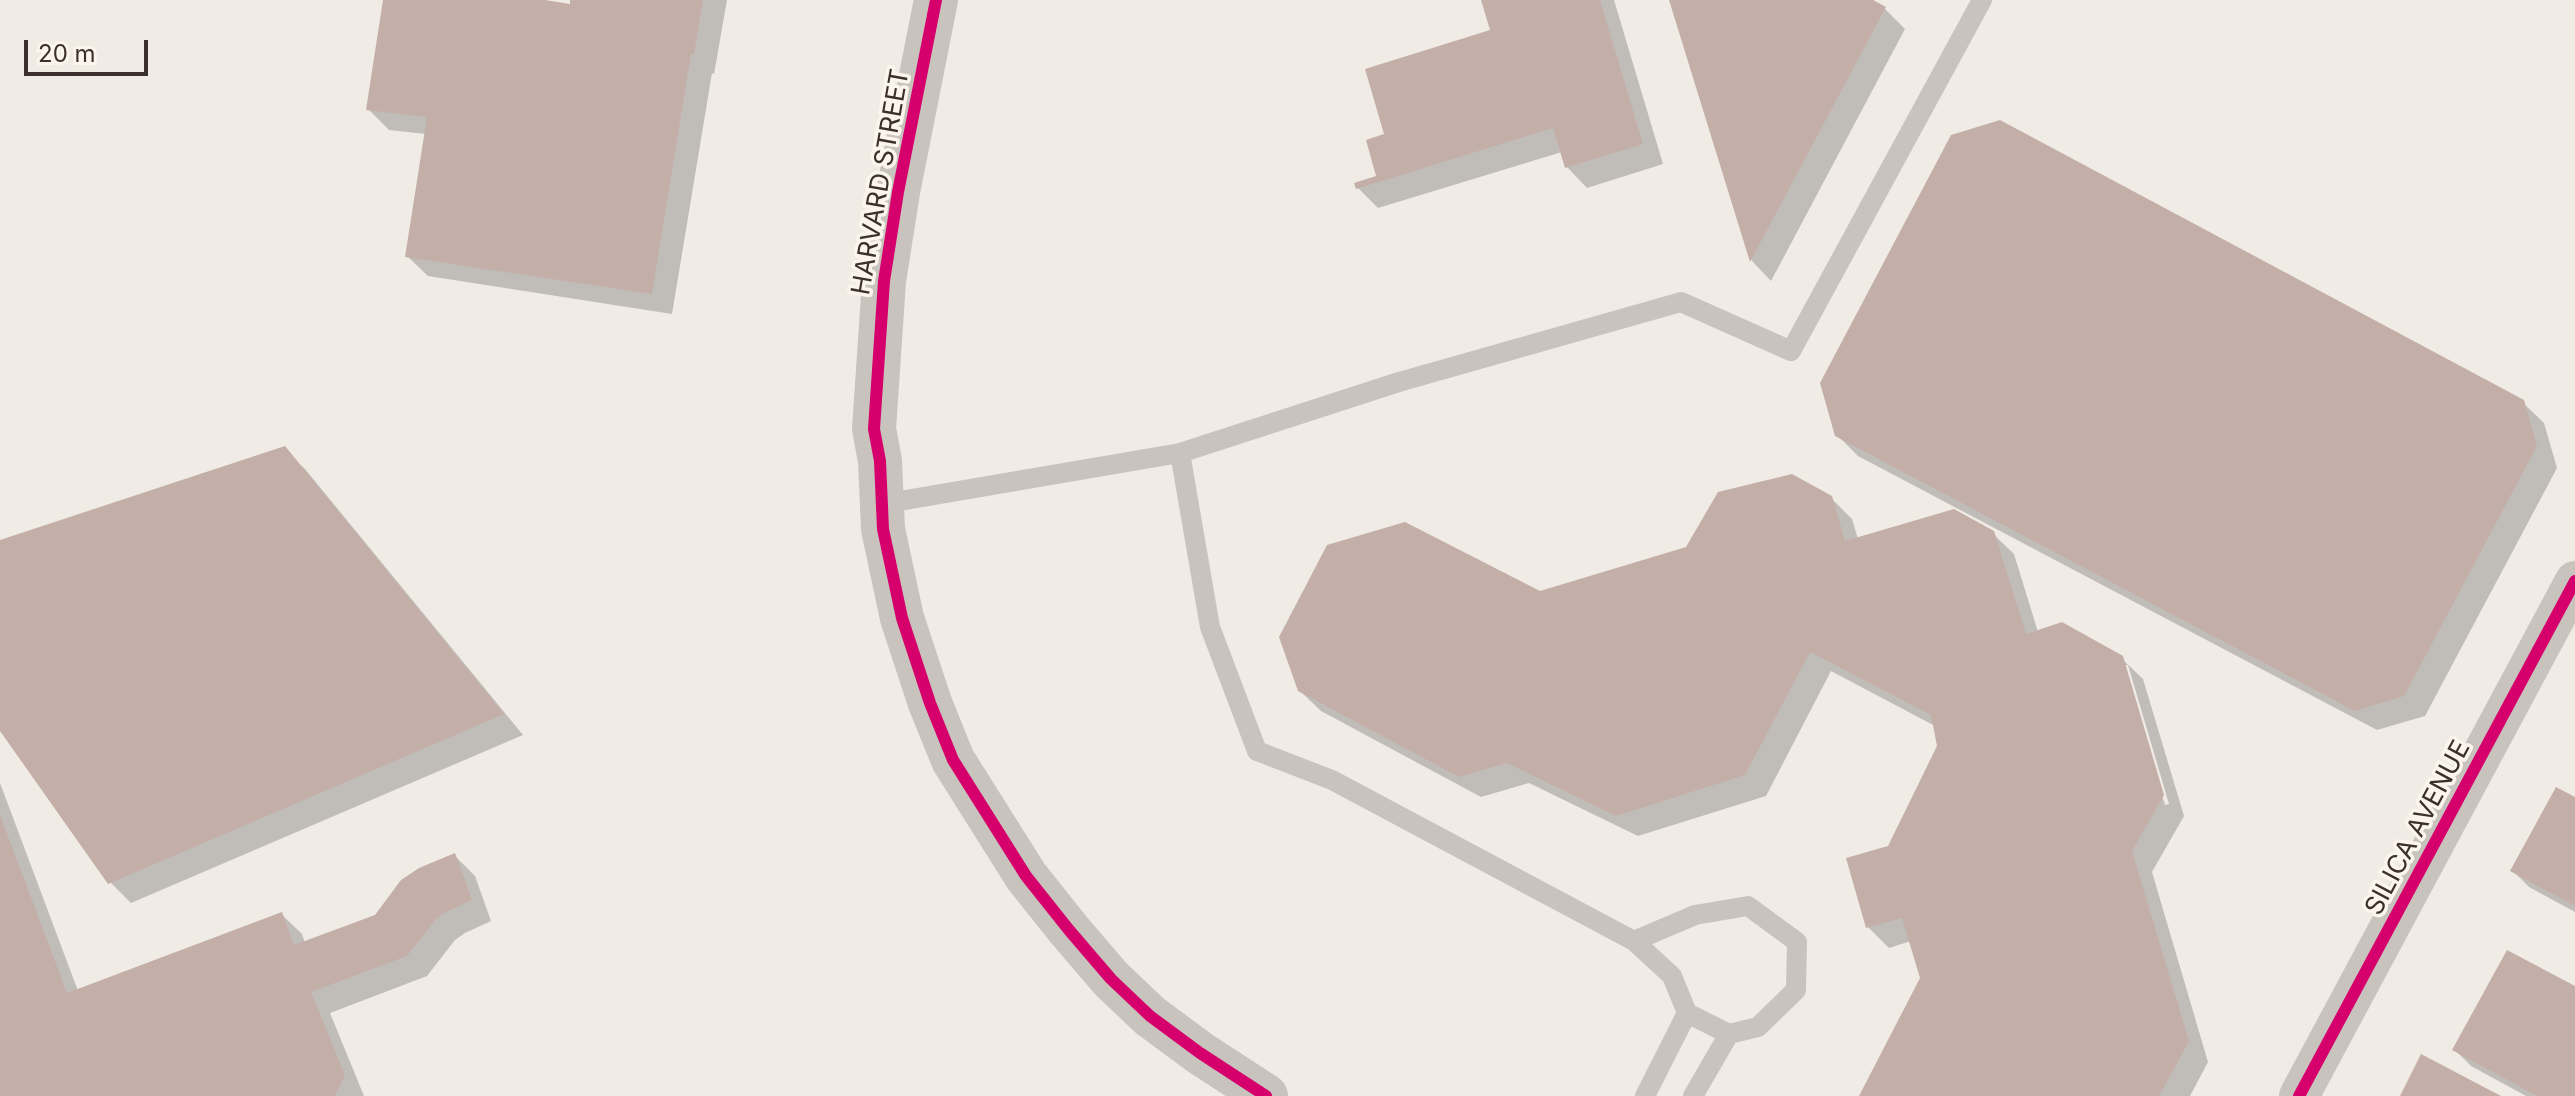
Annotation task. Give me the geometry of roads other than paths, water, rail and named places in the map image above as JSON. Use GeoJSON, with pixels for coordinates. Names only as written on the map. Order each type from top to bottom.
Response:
{"type":"FeatureCollection","features":[{"type":"Feature","properties":{"kind":"street","name":"HARVARD STREET"},"geometry":{"type":"LineString","coordinates":[[936,0],[898,192],[884,281],[874,429],[880,461],[883,529],[902,618],[953,760],[1026,876],[1111,979],[1150,1016],[1266,1096]]}},
{"type":"Feature","properties":{"kind":"street","name":"SILICA AVENUE"},"geometry":{"type":"LineString","coordinates":[[2299,1096],[2575,581]]}},
{"type":"Feature","properties":{"kind":"lane"},"geometry":{"type":"LineString","coordinates":[[882,504],[1180,453],[1399,382],[1681,302],[1791,351],[1982,0]]}},
{"type":"Feature","properties":{"kind":"lane"},"geometry":{"type":"LineString","coordinates":[[1180,453],[1210,627],[1257,751],[1332,780],[1634,941],[1672,976],[1687,1013],[1729,1034],[1758,1027],[1796,990],[1797,942],[1748,906],[1695,915],[1634,941]]}},
{"type":"Feature","properties":{"kind":"lane"},"geometry":{"type":"LineString","coordinates":[[1645,1096],[1687,1013]]}},
{"type":"Feature","properties":{"kind":"lane"},"geometry":{"type":"LineString","coordinates":[[1693,1096],[1729,1034]]}}]}
